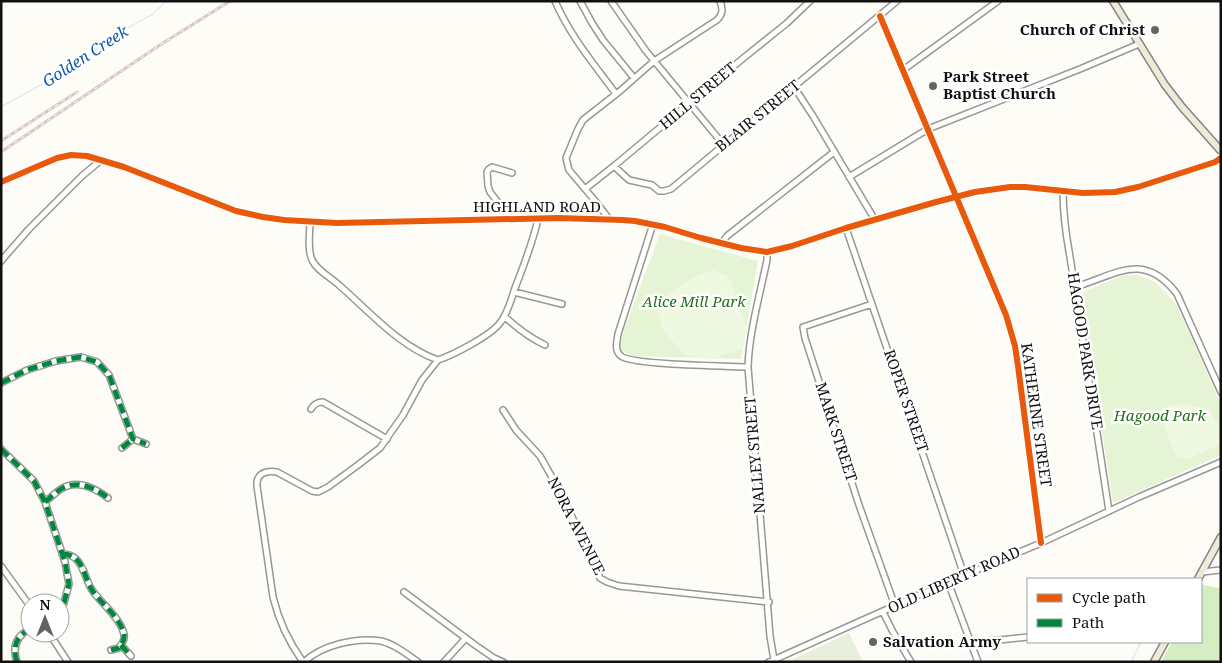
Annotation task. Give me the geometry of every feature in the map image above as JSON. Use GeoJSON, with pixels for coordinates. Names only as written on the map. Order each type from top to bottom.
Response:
{"type":"FeatureCollection","features":[{"type":"Feature","properties":{"kind":"main road"},"geometry":{"type":"LineString","coordinates":[[1113,1],[1165,85],[1220,150]]}},
{"type":"Feature","properties":{"kind":"main road"},"geometry":{"type":"LineString","coordinates":[[1199,578],[1221,537]]}},
{"type":"Feature","properties":{"kind":"main road"},"geometry":{"type":"LineString","coordinates":[[1154,662],[1164,643]]}},
{"type":"Feature","properties":{"kind":"street"},"geometry":{"type":"LineString","coordinates":[[555,1],[574,38],[616,94]]}},
{"type":"Feature","properties":{"kind":"street"},"geometry":{"type":"LineString","coordinates":[[580,1],[603,40],[634,78]]}},
{"type":"Feature","properties":{"kind":"street"},"geometry":{"type":"LineString","coordinates":[[611,1],[654,61],[724,144]]}},
{"type":"Feature","properties":{"kind":"street"},"geometry":{"type":"LineString","coordinates":[[609,219],[569,170],[566,158],[574,136],[583,120],[654,61],[717,20],[723,12],[720,1]]}},
{"type":"Feature","properties":{"kind":"street","name":"HILL STREET"},"geometry":{"type":"LineString","coordinates":[[585,189],[787,23],[810,1]]}},
{"type":"Feature","properties":{"kind":"street"},"geometry":{"type":"LineString","coordinates":[[886,1],[891,6]]}},
{"type":"Feature","properties":{"kind":"street","name":"BLAIR STREET"},"geometry":{"type":"LineString","coordinates":[[614,166],[629,180],[652,185],[659,191],[664,192],[671,189],[896,1]]}},
{"type":"Feature","properties":{"kind":"street"},"geometry":{"type":"LineString","coordinates":[[903,70],[998,1]]}},
{"type":"Feature","properties":{"kind":"street","name":"KATHERINE STREET"},"geometry":{"type":"LineString","coordinates":[[880,16],[1006,315],[1015,346],[1041,543]]}},
{"type":"Feature","properties":{"kind":"street"},"geometry":{"type":"LineString","coordinates":[[849,178],[928,129],[1080,70],[1139,44]]}},
{"type":"Feature","properties":{"kind":"street"},"geometry":{"type":"LineString","coordinates":[[794,87],[875,220]]}},
{"type":"Feature","properties":{"kind":"street"},"geometry":{"type":"LineString","coordinates":[[722,243],[727,236],[834,152]]}},
{"type":"Feature","properties":{"kind":"street","name":"HIGHLAND ROAD"},"geometry":{"type":"LineString","coordinates":[[1,182],[57,158],[71,155],[87,156],[124,167],[236,211],[284,220],[337,223],[538,218],[609,219],[653,224],[741,248],[767,252],[792,246],[846,228],[983,191],[1025,187],[1099,193],[1115,192],[1138,187],[1221,158]]}},
{"type":"Feature","properties":{"kind":"street"},"geometry":{"type":"LineString","coordinates":[[1,260],[29,229],[82,176],[101,160]]}},
{"type":"Feature","properties":{"kind":"street"},"geometry":{"type":"LineString","coordinates":[[511,219],[490,192],[487,172],[492,168],[512,172]]}},
{"type":"Feature","properties":{"kind":"street","name":"HAGOOD PARK DRIVE"},"geometry":{"type":"LineString","coordinates":[[1063,191],[1064,218],[1109,511]]}},
{"type":"Feature","properties":{"kind":"street"},"geometry":{"type":"LineString","coordinates":[[418,662],[390,644],[364,640],[341,643],[320,650],[303,662],[284,630],[272,597],[257,486],[258,478],[265,472],[276,472],[305,488],[318,492],[358,466],[380,448],[403,415],[422,380],[438,360],[494,330],[505,317],[535,233],[538,218]]}},
{"type":"Feature","properties":{"kind":"street"},"geometry":{"type":"LineString","coordinates":[[310,221],[310,253],[318,269],[402,340],[420,352],[438,360]]}},
{"type":"Feature","properties":{"kind":"street"},"geometry":{"type":"LineString","coordinates":[[653,224],[618,334],[618,355],[622,358],[643,362],[748,367]]}},
{"type":"Feature","properties":{"kind":"street","name":"ROPER STREET"},"geometry":{"type":"LineString","coordinates":[[846,228],[964,575]]}},
{"type":"Feature","properties":{"kind":"street","name":"NALLEY STREET"},"geometry":{"type":"LineString","coordinates":[[767,252],[748,367],[769,602],[772,661]]}},
{"type":"Feature","properties":{"kind":"street"},"geometry":{"type":"LineString","coordinates":[[1075,287],[1093,282],[1113,273],[1136,268],[1145,270],[1162,279],[1177,294],[1221,392]]}},
{"type":"Feature","properties":{"kind":"street"},"geometry":{"type":"LineString","coordinates":[[514,292],[562,304]]}},
{"type":"Feature","properties":{"kind":"street","name":"MARK STREET"},"geometry":{"type":"LineString","coordinates":[[872,304],[803,327],[804,338],[895,606]]}},
{"type":"Feature","properties":{"kind":"street"},"geometry":{"type":"LineString","coordinates":[[505,317],[518,329],[545,345]]}},
{"type":"Feature","properties":{"kind":"street"},"geometry":{"type":"LineString","coordinates":[[1,383],[27,370],[56,361],[80,357],[97,362],[109,375],[132,439]]}},
{"type":"Feature","properties":{"kind":"street"},"geometry":{"type":"LineString","coordinates":[[311,409],[313,404],[323,402],[387,439]]}},
{"type":"Feature","properties":{"kind":"street","name":"NORA AVENUE"},"geometry":{"type":"LineString","coordinates":[[503,410],[516,430],[540,456],[562,495],[600,578],[607,582],[631,587],[769,602]]}},
{"type":"Feature","properties":{"kind":"street"},"geometry":{"type":"LineString","coordinates":[[132,439],[146,444]]}},
{"type":"Feature","properties":{"kind":"street"},"geometry":{"type":"LineString","coordinates":[[122,448],[132,439]]}},
{"type":"Feature","properties":{"kind":"street"},"geometry":{"type":"LineString","coordinates":[[1,449],[34,481],[45,502],[62,554],[69,584],[67,593]]}},
{"type":"Feature","properties":{"kind":"street","name":"OLD LIBERTY ROAD"},"geometry":{"type":"LineString","coordinates":[[772,661],[1221,462]]}},
{"type":"Feature","properties":{"kind":"street"},"geometry":{"type":"LineString","coordinates":[[45,502],[62,488],[77,484],[93,488],[108,498]]}},
{"type":"Feature","properties":{"kind":"street"},"geometry":{"type":"LineString","coordinates":[[62,554],[71,555],[77,559],[93,592],[123,629],[125,638],[119,648],[111,650]]}},
{"type":"Feature","properties":{"kind":"street"},"geometry":{"type":"LineString","coordinates":[[1,566],[21,593]]}},
{"type":"Feature","properties":{"kind":"street"},"geometry":{"type":"LineString","coordinates":[[1202,572],[1221,570]]}},
{"type":"Feature","properties":{"kind":"street"},"geometry":{"type":"LineString","coordinates":[[948,582],[978,662]]}},
{"type":"Feature","properties":{"kind":"street"},"geometry":{"type":"LineString","coordinates":[[404,592],[494,658],[503,662]]}},
{"type":"Feature","properties":{"kind":"street"},"geometry":{"type":"LineString","coordinates":[[883,612],[911,662]]}},
{"type":"Feature","properties":{"kind":"street"},"geometry":{"type":"LineString","coordinates":[[17,662],[15,655],[16,642],[20,635]]}},
{"type":"Feature","properties":{"kind":"street"},"geometry":{"type":"LineString","coordinates":[[971,643],[1027,637]]}},
{"type":"Feature","properties":{"kind":"street"},"geometry":{"type":"LineString","coordinates":[[444,662],[466,638]]}},
{"type":"Feature","properties":{"kind":"street"},"geometry":{"type":"LineString","coordinates":[[56,643],[68,662]]}},
{"type":"Feature","properties":{"kind":"street"},"geometry":{"type":"LineString","coordinates":[[121,645],[131,656]]}},
{"type":"Feature","properties":{"kind":"green space","name":"Alice Mill Park"},"geometry":{"type":"Polygon","coordinates":[[[660,234],[758,261],[741,359],[630,356],[620,348],[624,330],[660,234]]]}},
{"type":"Feature","properties":{"kind":"green space"},"geometry":{"type":"Polygon","coordinates":[[[713,270],[729,277],[747,329],[743,349],[711,359],[684,354],[664,332],[656,303],[694,277],[713,270]]]}},
{"type":"Feature","properties":{"kind":"green space","name":"Hagood Park"},"geometry":{"type":"Polygon","coordinates":[[[1124,275],[1138,275],[1156,283],[1173,300],[1221,405],[1221,455],[1113,503],[1081,293],[1124,275]]]}},
{"type":"Feature","properties":{"kind":"green space"},"geometry":{"type":"Polygon","coordinates":[[[1186,404],[1209,412],[1221,427],[1221,444],[1188,459],[1176,456],[1158,411],[1175,405],[1186,404]]]}},
{"type":"Feature","properties":{"kind":"green space"},"geometry":{"type":"Polygon","coordinates":[[[1203,585],[1220,588],[1221,591],[1221,660],[1217,662],[1161,662],[1171,643],[1202,643],[1203,585]]]}},
{"type":"Feature","properties":{"kind":"green space"},"geometry":{"type":"Polygon","coordinates":[[[849,633],[863,662],[787,662],[849,633]]]}},
{"type":"Feature","properties":{"kind":"waterway","name":"Golden Creek"},"geometry":{"type":"LineString","coordinates":[[1,107],[69,69],[115,35],[153,14],[166,1]]}},
{"type":"Feature","properties":{"kind":"waterway"},"geometry":{"type":"LineString","coordinates":[[1131,662],[1140,643]]}},
{"type":"Feature","properties":{"kind":"railway"},"geometry":{"type":"LineString","coordinates":[[1,152],[160,45],[230,1]]}},
{"type":"Feature","properties":{"kind":"railway"},"geometry":{"type":"LineString","coordinates":[[1,141],[77,92]]}},
{"type":"Feature","properties":{"kind":"marked path"},"geometry":{"type":"LineString","coordinates":[[1,383],[27,370],[56,361],[81,357],[97,362],[109,375],[133,439],[146,444]]}},
{"type":"Feature","properties":{"kind":"marked path"},"geometry":{"type":"LineString","coordinates":[[122,448],[133,439]]}},
{"type":"Feature","properties":{"kind":"marked path"},"geometry":{"type":"LineString","coordinates":[[1,449],[34,481],[45,502],[65,562],[69,584],[67,593]]}},
{"type":"Feature","properties":{"kind":"marked path"},"geometry":{"type":"LineString","coordinates":[[45,502],[61,489],[73,485],[92,488],[108,498]]}},
{"type":"Feature","properties":{"kind":"marked path"},"geometry":{"type":"LineString","coordinates":[[62,554],[71,556],[79,562],[95,595],[114,615],[121,626],[124,640],[119,648],[111,650]]}},
{"type":"Feature","properties":{"kind":"marked path"},"geometry":{"type":"LineString","coordinates":[[17,662],[15,647],[20,636]]}},
{"type":"Feature","properties":{"kind":"marked path"},"geometry":{"type":"LineString","coordinates":[[121,645],[131,656]]}},
{"type":"Feature","properties":{"kind":"cycle path"},"geometry":{"type":"LineString","coordinates":[[880,16],[1006,315],[1015,346],[1041,543]]}},
{"type":"Feature","properties":{"kind":"cycle path"},"geometry":{"type":"LineString","coordinates":[[1,182],[57,158],[71,155],[87,156],[124,167],[236,211],[284,220],[337,223],[558,218],[623,220],[665,227],[741,248],[767,252],[975,192],[1010,187],[1083,193],[1115,192],[1138,187],[1215,162],[1221,158]]}},
{"type":"Feature","properties":{"kind":"place","name":"Church of Christ"},"geometry":{"type":"Point","coordinates":[1155,30]}},
{"type":"Feature","properties":{"kind":"place","name":"Park Street Baptist Church"},"geometry":{"type":"Point","coordinates":[933,86]}},
{"type":"Feature","properties":{"kind":"place","name":"Salvation Army"},"geometry":{"type":"Point","coordinates":[873,642]}}]}
